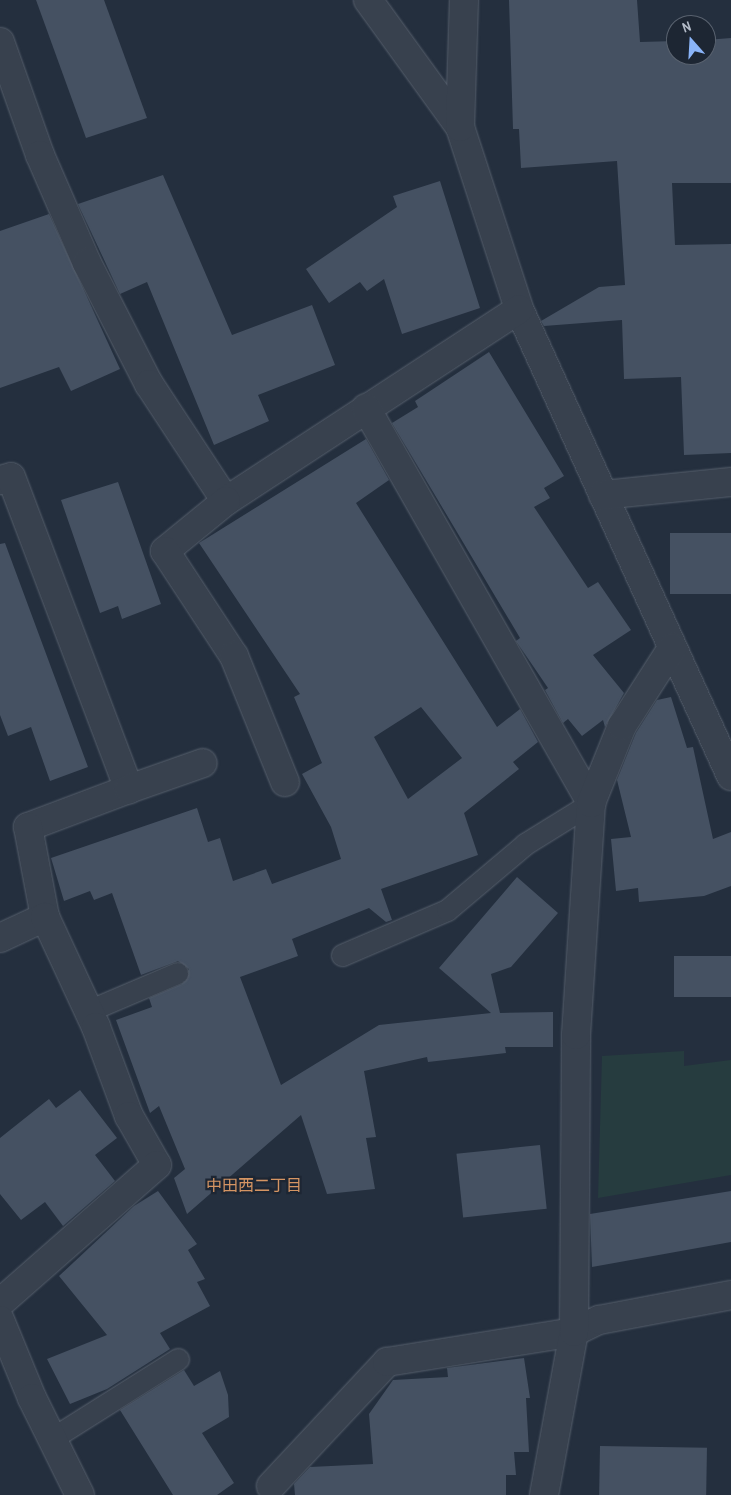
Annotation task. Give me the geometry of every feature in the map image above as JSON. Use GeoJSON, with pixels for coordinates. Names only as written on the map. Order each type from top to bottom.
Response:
{"type":"FeatureCollection","features":[{"type":"Feature","properties":{"kind":"street"},"geometry":{"type":"LineString","coordinates":[[368,0],[460,128],[518,308],[731,776]]}},
{"type":"Feature","properties":{"kind":"street"},"geometry":{"type":"LineString","coordinates":[[460,128],[464,0]]}},
{"type":"Feature","properties":{"kind":"street"},"geometry":{"type":"LineString","coordinates":[[0,42],[40,156],[88,264],[150,384],[226,501]]}},
{"type":"Feature","properties":{"kind":"street"},"geometry":{"type":"LineString","coordinates":[[285,782],[234,656],[165,551],[226,501],[518,308]]}},
{"type":"Feature","properties":{"kind":"street"},"geometry":{"type":"LineString","coordinates":[[366,408],[591,803]]}},
{"type":"Feature","properties":{"kind":"street"},"geometry":{"type":"LineString","coordinates":[[0,480],[11,477],[129,789]]}},
{"type":"Feature","properties":{"kind":"street"},"geometry":{"type":"LineString","coordinates":[[603,495],[731,482]]}},
{"type":"Feature","properties":{"kind":"street"},"geometry":{"type":"LineString","coordinates":[[544,1495],[574,1332],[576,1035],[591,803],[622,726],[672,648]]}},
{"type":"Feature","properties":{"kind":"street"},"geometry":{"type":"LineString","coordinates":[[0,1303],[157,1166],[129,1116],[88,1011],[45,917],[28,827],[204,763]]}},
{"type":"Feature","properties":{"kind":"street"},"geometry":{"type":"LineString","coordinates":[[0,938],[45,917]]}},
{"type":"Feature","properties":{"kind":"street"},"geometry":{"type":"LineString","coordinates":[[271,1486],[387,1362],[574,1332],[599,1320],[731,1295]]}},
{"type":"Feature","properties":{"kind":"street"},"geometry":{"type":"LineString","coordinates":[[0,1320],[51,1439],[80,1495]]}},
{"type":"Feature","properties":{"kind":"lane"},"geometry":{"type":"LineString","coordinates":[[342,956],[447,910],[525,844],[591,803]]}},
{"type":"Feature","properties":{"kind":"lane"},"geometry":{"type":"LineString","coordinates":[[88,1011],[177,973]]}},
{"type":"Feature","properties":{"kind":"lane"},"geometry":{"type":"LineString","coordinates":[[51,1439],[178,1359]]}},
{"type":"Feature","properties":{"kind":"green space"},"geometry":{"type":"Polygon","coordinates":[[[684,1051],[684,1066],[731,1060],[731,1175],[598,1198],[602,1056],[684,1051]]]}},
{"type":"Feature","properties":{"kind":"building"},"geometry":{"type":"Polygon","coordinates":[[[36,0],[104,0],[147,118],[86,138],[36,0]]]}},
{"type":"Feature","properties":{"kind":"building"},"geometry":{"type":"Polygon","coordinates":[[[509,0],[637,0],[640,42],[666,41],[666,65],[716,65],[716,39],[731,38],[731,183],[672,183],[675,245],[731,244],[731,453],[684,455],[681,377],[624,379],[622,320],[544,326],[541,321],[599,287],[625,285],[617,161],[521,168],[519,129],[513,129],[509,0]]]}},
{"type":"Feature","properties":{"kind":"building"},"geometry":{"type":"Polygon","coordinates":[[[163,175],[232,335],[312,305],[335,365],[258,395],[269,421],[214,445],[147,282],[120,294],[78,204],[163,175]]]}},
{"type":"Feature","properties":{"kind":"building"},"geometry":{"type":"Polygon","coordinates":[[[440,181],[480,308],[402,334],[384,279],[367,291],[360,282],[329,303],[306,269],[397,207],[393,196],[440,181]]]}},
{"type":"Feature","properties":{"kind":"building"},"geometry":{"type":"Polygon","coordinates":[[[49,214],[120,369],[71,391],[59,367],[0,388],[0,231],[49,214]]]}},
{"type":"Feature","properties":{"kind":"building"},"geometry":{"type":"Polygon","coordinates":[[[489,352],[564,476],[544,488],[550,498],[534,507],[588,588],[598,582],[631,630],[593,655],[624,693],[605,727],[603,720],[582,736],[568,719],[563,723],[545,690],[548,688],[516,641],[520,638],[392,423],[418,407],[415,401],[489,352]]]}},
{"type":"Feature","properties":{"kind":"building"},"geometry":{"type":"Polygon","coordinates":[[[366,439],[389,480],[356,503],[497,727],[520,709],[538,742],[513,762],[519,769],[464,813],[478,855],[381,889],[392,920],[386,922],[369,908],[292,939],[298,956],[240,977],[281,1085],[379,1025],[491,1013],[439,968],[517,877],[558,913],[511,967],[491,974],[500,1013],[553,1012],[553,1047],[505,1047],[506,1053],[428,1062],[427,1057],[364,1071],[376,1137],[366,1138],[375,1189],[327,1194],[301,1115],[187,1214],[174,1178],[185,1169],[159,1106],[150,1113],[116,1020],[152,1007],[149,998],[182,984],[189,969],[178,961],[141,975],[112,893],[94,900],[90,891],[64,901],[51,858],[197,808],[208,842],[220,838],[233,881],[266,869],[272,884],[341,859],[331,827],[302,774],[322,763],[294,697],[300,694],[199,543],[366,439]],[[421,707],[374,737],[408,799],[462,758],[421,707]]]}},
{"type":"Feature","properties":{"kind":"building"},"geometry":{"type":"Polygon","coordinates":[[[118,482],[161,604],[122,619],[118,606],[100,613],[61,500],[118,482]]]}},
{"type":"Feature","properties":{"kind":"building"},"geometry":{"type":"Polygon","coordinates":[[[670,533],[731,533],[731,594],[670,594],[670,533]]]}},
{"type":"Feature","properties":{"kind":"building"},"geometry":{"type":"Polygon","coordinates":[[[5,543],[88,767],[50,781],[31,727],[8,736],[0,715],[0,544],[5,543]]]}},
{"type":"Feature","properties":{"kind":"building"},"geometry":{"type":"Polygon","coordinates":[[[671,697],[687,748],[693,747],[713,839],[731,832],[731,886],[704,896],[639,902],[638,888],[616,891],[611,839],[631,837],[617,780],[636,733],[657,700],[671,697]]]}},
{"type":"Feature","properties":{"kind":"building"},"geometry":{"type":"Polygon","coordinates":[[[674,956],[731,956],[731,997],[674,997],[674,956]]]}},
{"type":"Feature","properties":{"kind":"building"},"geometry":{"type":"Polygon","coordinates":[[[80,1090],[117,1138],[95,1155],[115,1181],[63,1226],[45,1202],[21,1220],[0,1194],[0,1138],[49,1099],[56,1108],[80,1090]]]}},
{"type":"Feature","properties":{"kind":"building"},"geometry":{"type":"Polygon","coordinates":[[[540,1145],[547,1209],[463,1217],[456,1154],[540,1145]]]}},
{"type":"Feature","properties":{"kind":"building"},"geometry":{"type":"Polygon","coordinates":[[[158,1191],[197,1244],[188,1250],[205,1279],[197,1282],[210,1306],[160,1333],[170,1349],[107,1389],[70,1404],[47,1359],[107,1335],[59,1276],[134,1206],[158,1191]]]}},
{"type":"Feature","properties":{"kind":"building"},"geometry":{"type":"Polygon","coordinates":[[[731,1191],[731,1242],[592,1267],[590,1214],[731,1191]]]}},
{"type":"Feature","properties":{"kind":"building"},"geometry":{"type":"Polygon","coordinates":[[[524,1358],[530,1398],[526,1398],[529,1452],[514,1452],[516,1475],[506,1475],[506,1495],[295,1495],[294,1484],[310,1467],[373,1464],[369,1414],[393,1380],[448,1377],[447,1368],[524,1358]]]}},
{"type":"Feature","properties":{"kind":"building"},"geometry":{"type":"Polygon","coordinates":[[[184,1370],[194,1386],[220,1371],[228,1395],[229,1417],[202,1433],[234,1483],[217,1495],[173,1495],[120,1410],[184,1370]]]}},
{"type":"Feature","properties":{"kind":"building"},"geometry":{"type":"Polygon","coordinates":[[[600,1446],[707,1448],[706,1495],[599,1495],[600,1446]]]}},
{"type":"Feature","properties":{"kind":"district","name":"中田西二丁目"},"geometry":{"type":"Point","coordinates":[254,1185]}}]}
